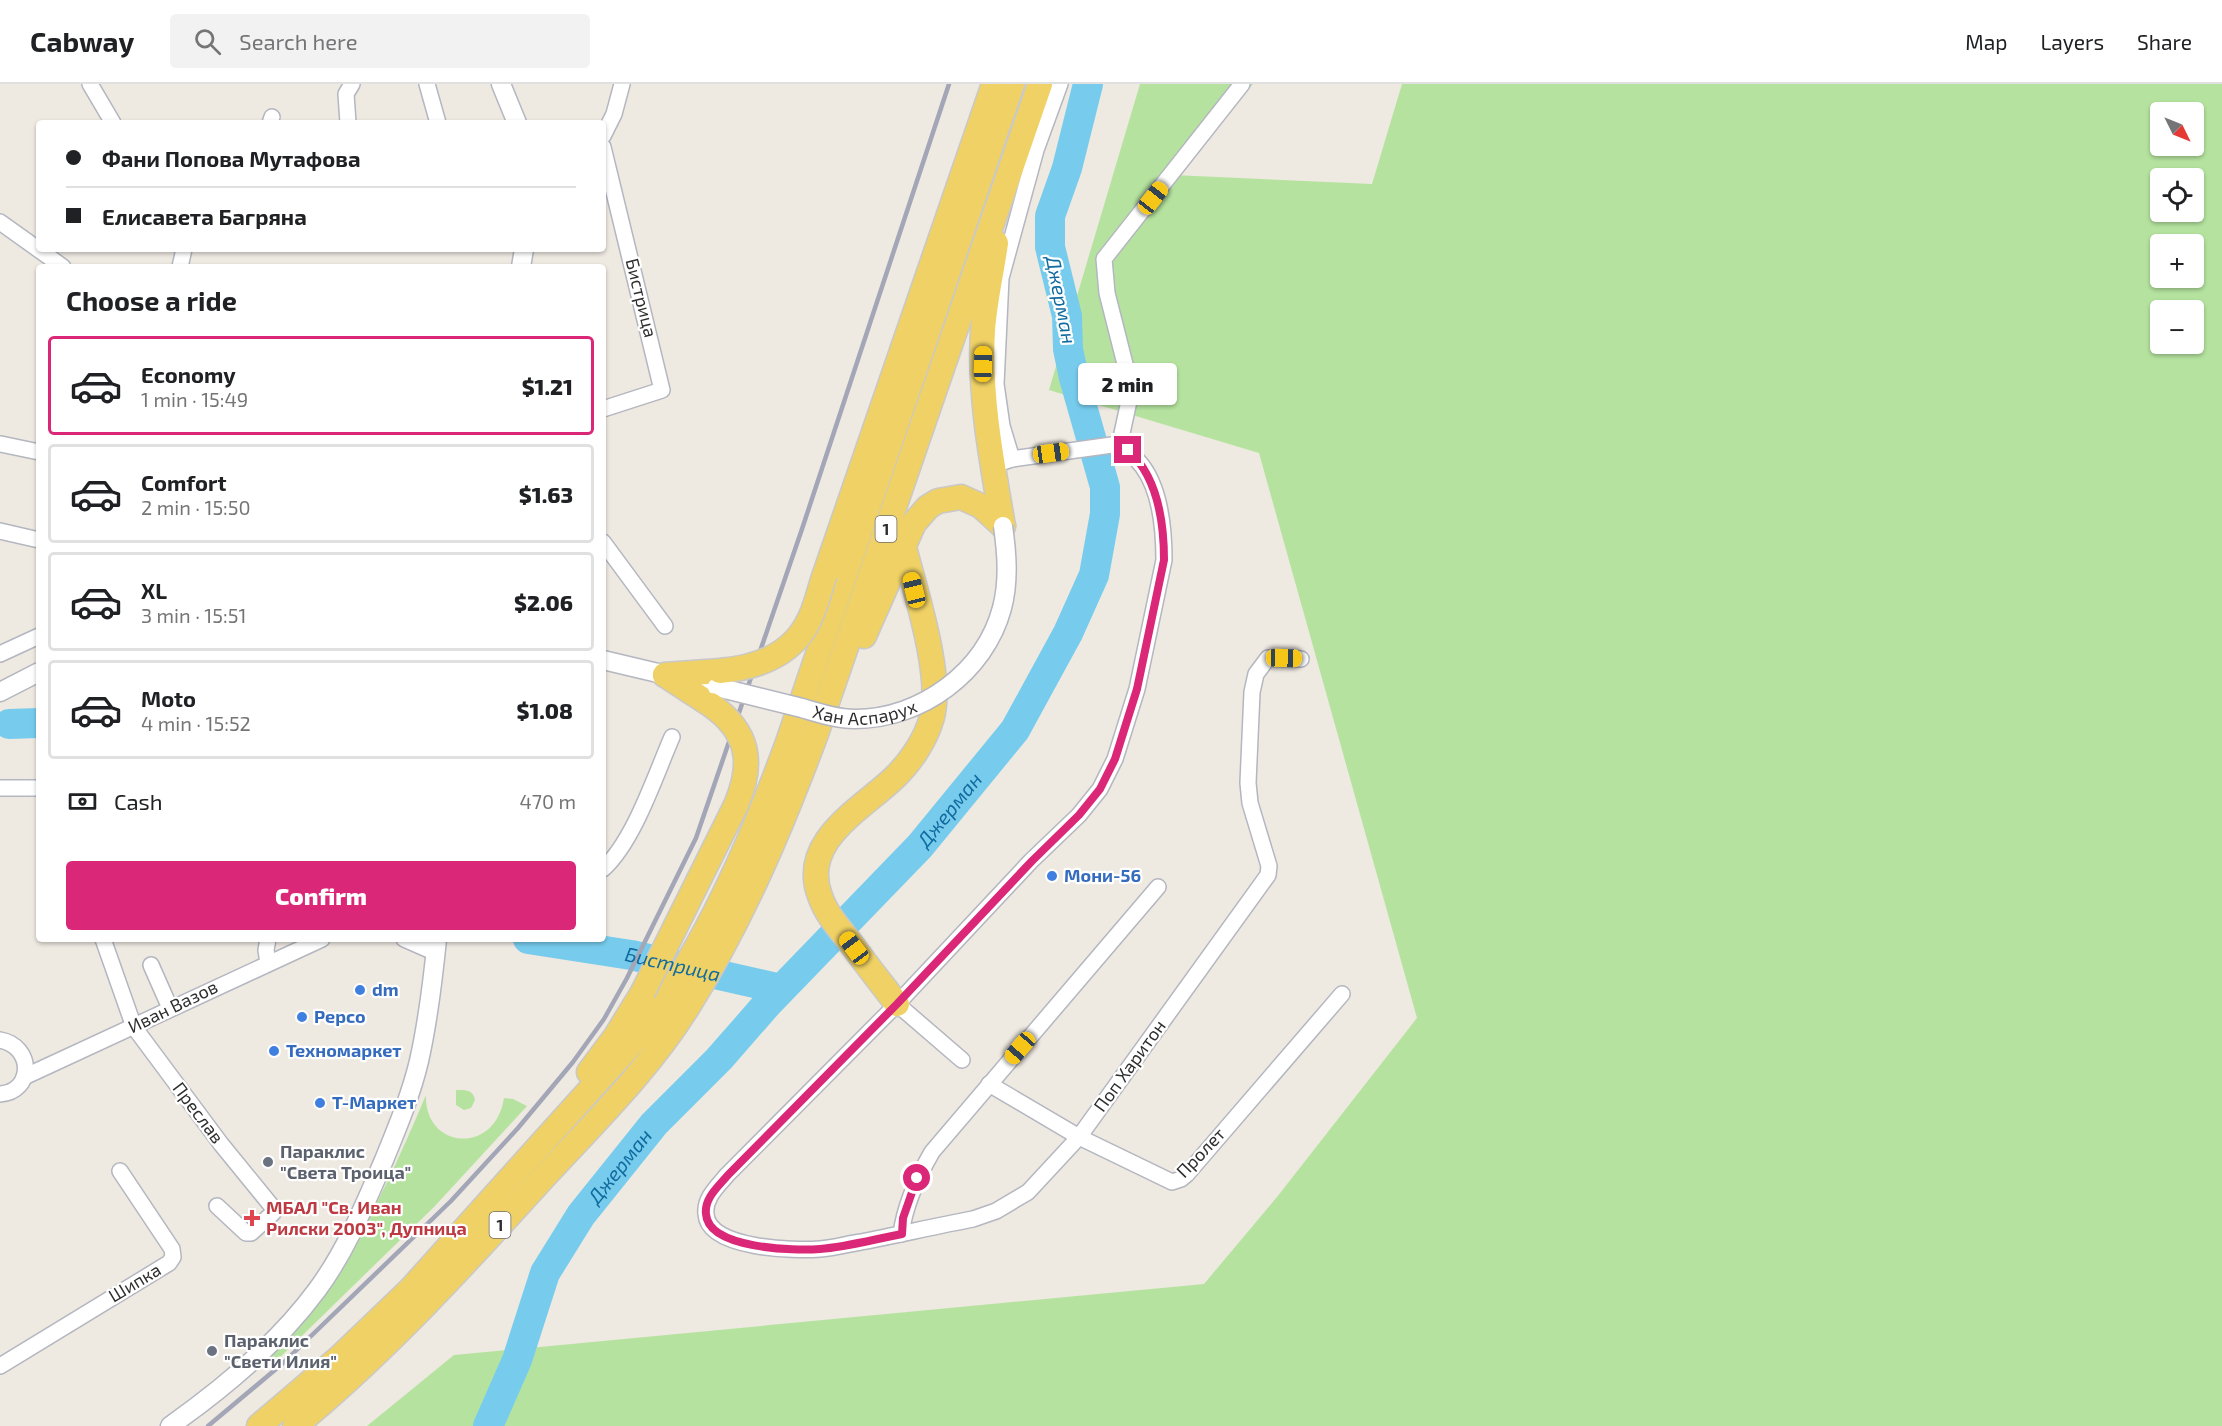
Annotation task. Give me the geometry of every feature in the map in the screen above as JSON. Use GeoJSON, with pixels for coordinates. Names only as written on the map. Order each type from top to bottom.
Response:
{"type":"FeatureCollection","features":[{"type":"Feature","properties":{"kind":"main road"},"geometry":{"type":"LineString","coordinates":[[665,675],[716,688],[747,668],[769,659],[788,647],[807,624],[994,84]]}},
{"type":"Feature","properties":{"kind":"main road","name":"1"},"geometry":{"type":"LineString","coordinates":[[702,960],[742,855],[785,753],[1012,84]]}},
{"type":"Feature","properties":{"kind":"main road","name":"1"},"geometry":{"type":"LineString","coordinates":[[295,1426],[360,1368],[438,1292],[635,1076],[664,1041],[677,1002],[767,854],[790,804],[1040,84]]}},
{"type":"Feature","properties":{"kind":"main road"},"geometry":{"type":"LineString","coordinates":[[1003,526],[1002,462],[985,397],[983,330],[1007,176]]}},
{"type":"Feature","properties":{"kind":"main road"},"geometry":{"type":"LineString","coordinates":[[790,804],[914,523],[928,507],[938,501],[961,497],[973,489],[1002,462]]}},
{"type":"Feature","properties":{"kind":"main road"},"geometry":{"type":"LineString","coordinates":[[961,497],[981,506],[1003,526]]}},
{"type":"Feature","properties":{"kind":"main road"},"geometry":{"type":"LineString","coordinates":[[897,1004],[830,916],[819,896],[816,873],[828,838],[837,826],[884,788],[907,764],[926,734],[934,707],[932,662],[904,547]]}},
{"type":"Feature","properties":{"kind":"main road"},"geometry":{"type":"LineString","coordinates":[[665,675],[716,688]]}},
{"type":"Feature","properties":{"kind":"main road"},"geometry":{"type":"LineString","coordinates":[[463,1233],[616,1036],[643,992],[736,805],[744,783],[746,751],[716,688]]}},
{"type":"Feature","properties":{"kind":"main road","name":"1"},"geometry":{"type":"LineString","coordinates":[[259,1426],[374,1325],[463,1233],[627,1050],[677,1002]]}},
{"type":"Feature","properties":{"kind":"street"},"geometry":{"type":"LineString","coordinates":[[90,84],[111,120]]}},
{"type":"Feature","properties":{"kind":"street"},"geometry":{"type":"LineString","coordinates":[[348,120],[346,94],[352,84]]}},
{"type":"Feature","properties":{"kind":"street"},"geometry":{"type":"LineString","coordinates":[[427,84],[437,120]]}},
{"type":"Feature","properties":{"kind":"street"},"geometry":{"type":"LineString","coordinates":[[501,84],[516,120]]}},
{"type":"Feature","properties":{"kind":"street"},"geometry":{"type":"LineString","coordinates":[[606,130],[614,114],[622,84]]}},
{"type":"Feature","properties":{"kind":"street"},"geometry":{"type":"LineString","coordinates":[[962,1060],[897,1004],[1032,861],[1079,815],[1100,789],[1115,759],[1137,689],[1164,560],[1164,538],[1157,501],[1144,469],[1132,454],[1116,446],[1031,456],[1002,462],[1002,426],[996,384],[1000,278],[1036,150],[1060,84]]}},
{"type":"Feature","properties":{"kind":"street"},"geometry":{"type":"LineString","coordinates":[[1116,446],[1129,401],[1125,364],[1107,293],[1104,260],[1242,84]]}},
{"type":"Feature","properties":{"kind":"street","name":"Бистрица"},"geometry":{"type":"LineString","coordinates":[[606,159],[662,390],[606,408]]}},
{"type":"Feature","properties":{"kind":"street"},"geometry":{"type":"LineString","coordinates":[[0,222],[36,248]]}},
{"type":"Feature","properties":{"kind":"street"},"geometry":{"type":"LineString","coordinates":[[42,252],[59,264]]}},
{"type":"Feature","properties":{"kind":"street"},"geometry":{"type":"LineString","coordinates":[[1,444],[36,451]]}},
{"type":"Feature","properties":{"kind":"street","name":"Хан Аспарух"},"geometry":{"type":"LineString","coordinates":[[716,688],[847,719],[890,715],[924,703],[961,676],[980,655],[992,635],[1002,608],[1006,588],[1007,561],[1003,526]]}},
{"type":"Feature","properties":{"kind":"street"},"geometry":{"type":"LineString","coordinates":[[0,531],[36,539]]}},
{"type":"Feature","properties":{"kind":"street"},"geometry":{"type":"LineString","coordinates":[[606,546],[665,626]]}},
{"type":"Feature","properties":{"kind":"street"},"geometry":{"type":"LineString","coordinates":[[0,654],[36,637]]}},
{"type":"Feature","properties":{"kind":"street","name":"Поп Харитон"},"geometry":{"type":"LineString","coordinates":[[897,1004],[721,1182],[709,1197],[705,1214],[711,1227],[720,1235],[739,1241],[791,1250],[822,1249],[972,1219],[1010,1203],[1028,1192],[1079,1137],[1268,875],[1269,866],[1250,803],[1248,783],[1252,692],[1256,674],[1268,658],[1301,659]]}},
{"type":"Feature","properties":{"kind":"street"},"geometry":{"type":"LineString","coordinates":[[606,661],[665,675]]}},
{"type":"Feature","properties":{"kind":"street"},"geometry":{"type":"LineString","coordinates":[[0,692],[36,674]]}},
{"type":"Feature","properties":{"kind":"street"},"geometry":{"type":"LineString","coordinates":[[606,866],[628,837],[672,737]]}},
{"type":"Feature","properties":{"kind":"street"},"geometry":{"type":"LineString","coordinates":[[0,788],[36,788]]}},
{"type":"Feature","properties":{"kind":"street"},"geometry":{"type":"LineString","coordinates":[[902,1234],[908,1199],[932,1152],[1158,887]]}},
{"type":"Feature","properties":{"kind":"street","name":"Преслав"},"geometry":{"type":"LineString","coordinates":[[105,942],[134,1027],[220,1144],[274,1209],[273,1213],[251,1233],[246,1233],[217,1206]]}},
{"type":"Feature","properties":{"kind":"street"},"geometry":{"type":"LineString","coordinates":[[267,942],[268,963]]}},
{"type":"Feature","properties":{"kind":"street","name":"Иван Вазов"},"geometry":{"type":"LineString","coordinates":[[0,1094],[13,1091],[24,1077],[315,942]]}},
{"type":"Feature","properties":{"kind":"street"},"geometry":{"type":"LineString","coordinates":[[170,1426],[267,1347],[317,1289],[334,1263],[372,1189],[396,1131],[418,1067],[436,946],[418,942]]}},
{"type":"Feature","properties":{"kind":"street"},"geometry":{"type":"LineString","coordinates":[[151,965],[170,1008]]}},
{"type":"Feature","properties":{"kind":"street","name":"Пролет"},"geometry":{"type":"LineString","coordinates":[[989,1084],[1079,1137],[1172,1182],[1181,1179],[1342,994]]}},
{"type":"Feature","properties":{"kind":"street"},"geometry":{"type":"LineString","coordinates":[[0,1040],[15,1046],[21,1052],[26,1068],[24,1077]]}},
{"type":"Feature","properties":{"kind":"street","name":"Шипка"},"geometry":{"type":"LineString","coordinates":[[3,1360],[169,1263],[173,1257],[172,1249],[120,1171]]}},
{"type":"Feature","properties":{"kind":"green space"},"geometry":{"type":"Polygon","coordinates":[[[1140,84],[1253,84],[1173,175],[1372,184],[1402,84],[2222,84],[2222,1426],[367,1426],[454,1355],[1204,1284],[1277,1197],[1417,1018],[1259,453],[1049,390],[1140,84]]]}},
{"type":"Feature","properties":{"kind":"green space"},"geometry":{"type":"Polygon","coordinates":[[[456,1090],[468,1091],[472,1094],[475,1100],[471,1108],[464,1110],[456,1105],[456,1090]]]}},
{"type":"Feature","properties":{"kind":"green space"},"geometry":{"type":"Polygon","coordinates":[[[426,1095],[428,1113],[436,1126],[447,1135],[461,1138],[475,1137],[488,1130],[498,1117],[504,1098],[513,1099],[527,1106],[434,1207],[271,1366],[265,1360],[292,1333],[316,1302],[339,1270],[359,1236],[395,1166],[426,1095]]]}},
{"type":"Feature","properties":{"kind":"waterway","name":"Джерман"},"geometry":{"type":"LineString","coordinates":[[488,1426],[517,1360],[545,1273],[581,1215],[654,1124],[719,1059],[768,1003],[920,846],[1015,730],[1068,633],[1094,575],[1105,514],[1105,487],[1074,378],[1068,349],[1067,316],[1050,247],[1050,216],[1067,168],[1088,84]]}},
{"type":"Feature","properties":{"kind":"waterway","name":"Бистрица"},"geometry":{"type":"LineString","coordinates":[[9,724],[36,723]]}},
{"type":"Feature","properties":{"kind":"waterway","name":"Бистрица"},"geometry":{"type":"LineString","coordinates":[[547,942],[631,955],[781,989]]}},
{"type":"Feature","properties":{"kind":"railway"},"geometry":{"type":"LineString","coordinates":[[208,1426],[282,1364],[451,1201],[518,1128],[573,1062],[604,1019],[627,978],[696,838],[802,529],[949,84]]}},
{"type":"Feature","properties":{"kind":"place","name":"Мони-56"},"geometry":{"type":"Point","coordinates":[1052,876]}},
{"type":"Feature","properties":{"kind":"place","name":"dm"},"geometry":{"type":"Point","coordinates":[360,990]}},
{"type":"Feature","properties":{"kind":"place","name":"Pepco"},"geometry":{"type":"Point","coordinates":[302,1017]}},
{"type":"Feature","properties":{"kind":"place","name":"Техномаркет"},"geometry":{"type":"Point","coordinates":[274,1051]}},
{"type":"Feature","properties":{"kind":"place","name":"Т-Маркет"},"geometry":{"type":"Point","coordinates":[320,1103]}},
{"type":"Feature","properties":{"kind":"place","name":"Параклис \"Света Троица\""},"geometry":{"type":"Point","coordinates":[268,1162]}},
{"type":"Feature","properties":{"kind":"place","name":"МБАЛ \"Св. Иван Рилски 2003\", Дупница"},"geometry":{"type":"Point","coordinates":[252,1218]}},
{"type":"Feature","properties":{"kind":"place","name":"Параклис \"Свети Илия\""},"geometry":{"type":"Point","coordinates":[212,1351]}},
{"type":"Feature","properties":{"kind":"route"},"geometry":{"type":"LineString","coordinates":[[917,1178],[908,1199],[902,1234],[822,1249],[791,1250],[739,1241],[720,1235],[711,1227],[705,1214],[709,1197],[728,1175],[897,1004],[1032,861],[1079,815],[1100,789],[1115,759],[1137,689],[1164,560],[1164,538],[1157,501],[1144,469],[1128,450]]}}]}
